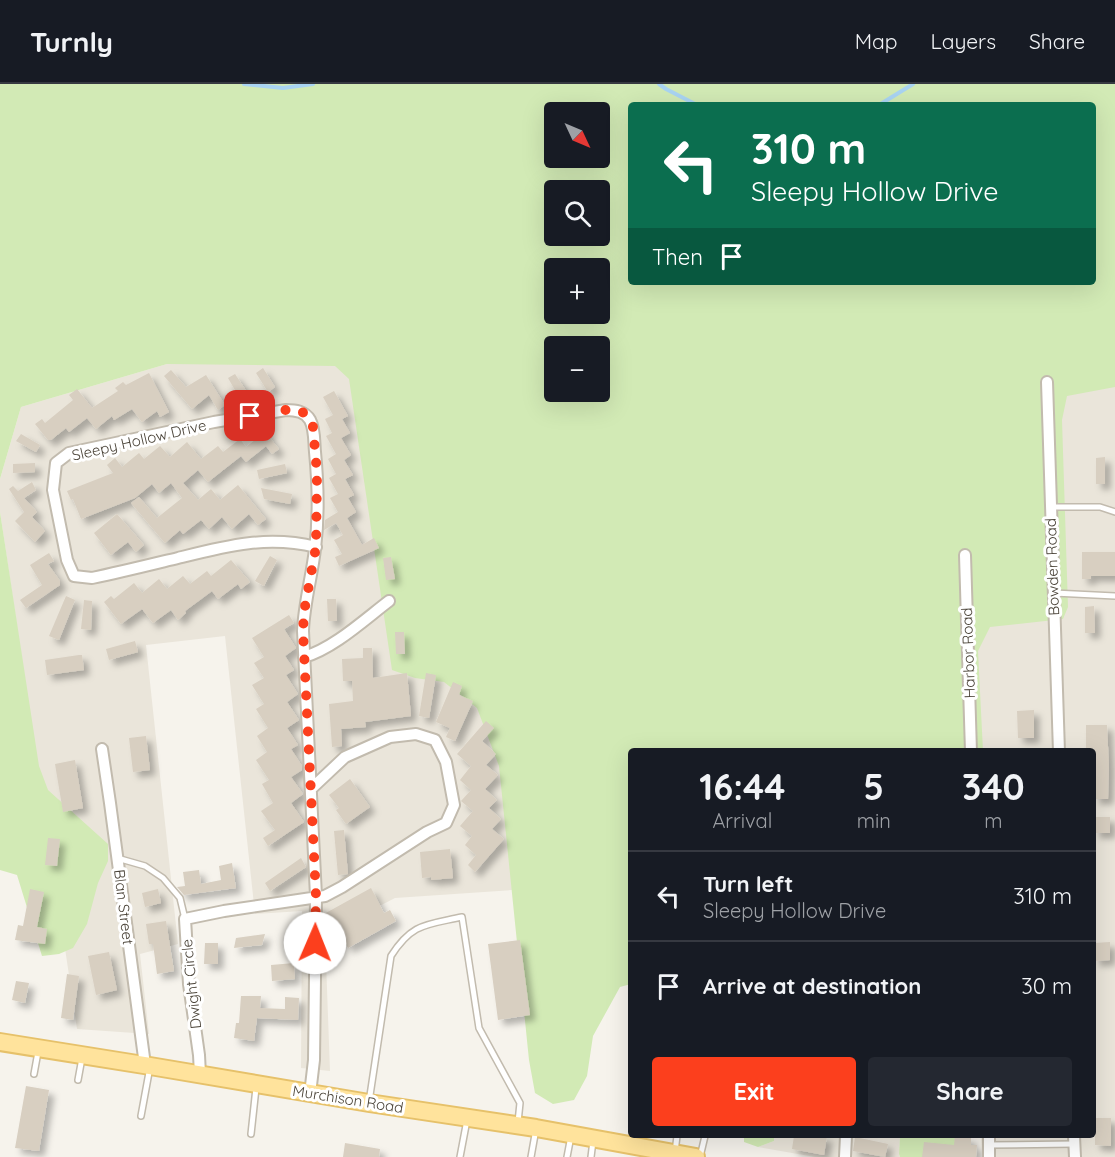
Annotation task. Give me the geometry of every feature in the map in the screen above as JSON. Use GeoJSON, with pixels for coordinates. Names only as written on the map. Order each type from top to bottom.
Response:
{"type":"FeatureCollection","features":[{"type":"Feature","properties":{"kind":"main road","name":"Murchison Road"},"geometry":{"type":"LineString","coordinates":[[0,1042],[310,1094],[537,1128],[674,1155],[698,1157]]}},
{"type":"Feature","properties":{"kind":"street","name":"Bowden Road"},"geometry":{"type":"LineString","coordinates":[[1047,382],[1059,748]]}},
{"type":"Feature","properties":{"kind":"street","name":"Sleepy Hollow Drive"},"geometry":{"type":"LineString","coordinates":[[310,1094],[314,1060],[316,896],[304,657],[304,612],[316,547],[317,473],[313,427],[310,419],[297,410],[286,410],[214,422],[69,453],[56,463],[53,490],[68,560],[74,576],[92,578],[235,544],[267,541],[293,542],[316,547]]}},
{"type":"Feature","properties":{"kind":"street","name":"Harbor Road"},"geometry":{"type":"LineString","coordinates":[[965,555],[971,748]]}},
{"type":"Feature","properties":{"kind":"street"},"geometry":{"type":"LineString","coordinates":[[304,657],[315,654],[332,644],[389,601]]}},
{"type":"Feature","properties":{"kind":"street"},"geometry":{"type":"LineString","coordinates":[[312,788],[345,757],[390,737],[416,734],[435,740],[446,762],[454,805],[446,823],[427,832],[342,887],[325,896],[316,896]]}},
{"type":"Feature","properties":{"kind":"street","name":"Blan Street"},"geometry":{"type":"LineString","coordinates":[[102,748],[147,1065]]}},
{"type":"Feature","properties":{"kind":"street","name":"Dwight Circle"},"geometry":{"type":"LineString","coordinates":[[200,1074],[189,984],[186,919],[316,896]]}},
{"type":"Feature","properties":{"kind":"street"},"geometry":{"type":"LineString","coordinates":[[845,1157],[846,1138]]}},
{"type":"Feature","properties":{"kind":"street"},"geometry":{"type":"LineString","coordinates":[[989,1140],[989,1157]]}},
{"type":"Feature","properties":{"kind":"street"},"geometry":{"type":"LineString","coordinates":[[1074,1140],[1075,1157]]}},
{"type":"Feature","properties":{"kind":"lane"},"geometry":{"type":"LineString","coordinates":[[1051,507],[1100,507],[1115,512]]}},
{"type":"Feature","properties":{"kind":"lane"},"geometry":{"type":"LineString","coordinates":[[1053,593],[1115,596]]}},
{"type":"Feature","properties":{"kind":"lane"},"geometry":{"type":"LineString","coordinates":[[117,858],[145,866],[163,878],[180,898],[186,919]]}},
{"type":"Feature","properties":{"kind":"lane"},"geometry":{"type":"LineString","coordinates":[[369,1103],[391,956],[413,930],[432,922],[462,916],[479,1028],[520,1103],[518,1125]]}},
{"type":"Feature","properties":{"kind":"lane"},"geometry":{"type":"LineString","coordinates":[[34,1074],[39,1048]]}},
{"type":"Feature","properties":{"kind":"lane"},"geometry":{"type":"LineString","coordinates":[[78,1080],[83,1055]]}},
{"type":"Feature","properties":{"kind":"lane"},"geometry":{"type":"LineString","coordinates":[[141,1116],[147,1065]]}},
{"type":"Feature","properties":{"kind":"lane"},"geometry":{"type":"LineString","coordinates":[[251,1134],[257,1085]]}},
{"type":"Feature","properties":{"kind":"lane"},"geometry":{"type":"LineString","coordinates":[[460,1157],[468,1117]]}},
{"type":"Feature","properties":{"kind":"lane"},"geometry":{"type":"LineString","coordinates":[[531,1157],[537,1128]]}},
{"type":"Feature","properties":{"kind":"lane"},"geometry":{"type":"LineString","coordinates":[[567,1157],[571,1134]]}},
{"type":"Feature","properties":{"kind":"lane"},"geometry":{"type":"LineString","coordinates":[[674,1155],[677,1138]]}},
{"type":"Feature","properties":{"kind":"lane"},"geometry":{"type":"LineString","coordinates":[[698,1157],[704,1138]]}},
{"type":"Feature","properties":{"kind":"lane"},"geometry":{"type":"LineString","coordinates":[[591,1157],[593,1139]]}},
{"type":"Feature","properties":{"kind":"lane"},"geometry":{"type":"LineString","coordinates":[[989,1140],[1074,1140]]}},
{"type":"Feature","properties":{"kind":"shaded area"},"geometry":{"type":"Polygon","coordinates":[[[489,339],[512,890],[395,898],[325,934],[330,1071],[301,1068],[302,911],[255,914],[225,636],[146,645],[178,944],[140,954],[149,1034],[77,1029],[0,512],[0,479],[21,407],[167,364],[489,339]]]}},
{"type":"Feature","properties":{"kind":"shaded area"},"geometry":{"type":"Polygon","coordinates":[[[1115,376],[1115,1157],[982,1157],[981,1138],[1096,1138],[1096,748],[970,748],[959,401],[1115,376]]]}},
{"type":"Feature","properties":{"kind":"shaded area"},"geometry":{"type":"Polygon","coordinates":[[[774,1138],[900,1138],[900,1157],[815,1157],[758,1147],[774,1141],[774,1138]]]}},
{"type":"Feature","properties":{"kind":"green space"},"geometry":{"type":"Polygon","coordinates":[[[0,84],[1115,84],[1115,387],[1067,396],[1062,420],[1068,607],[1063,619],[990,627],[978,651],[983,748],[628,748],[628,985],[620,987],[593,1036],[587,1076],[574,1100],[553,1104],[535,1093],[529,1060],[499,766],[477,708],[444,682],[415,678],[392,670],[349,379],[335,366],[167,364],[21,407],[0,479],[0,84]]]}},
{"type":"Feature","properties":{"kind":"green space"},"geometry":{"type":"Polygon","coordinates":[[[0,512],[39,766],[48,790],[108,844],[108,861],[98,883],[87,924],[73,948],[59,954],[42,956],[17,875],[0,870],[0,512]]]}},
{"type":"Feature","properties":{"kind":"green space"},"geometry":{"type":"Polygon","coordinates":[[[744,1138],[774,1138],[774,1141],[758,1147],[744,1142],[744,1138]]]}},
{"type":"Feature","properties":{"kind":"green space"},"geometry":{"type":"Polygon","coordinates":[[[900,1138],[964,1138],[953,1157],[900,1157],[900,1138]]]}},
{"type":"Feature","properties":{"kind":"building"},"geometry":{"type":"Polygon","coordinates":[[[263,368],[275,387],[268,392],[256,373],[263,368]]]}},
{"type":"Feature","properties":{"kind":"building"},"geometry":{"type":"Polygon","coordinates":[[[171,370],[186,387],[206,375],[225,405],[218,410],[209,395],[192,409],[164,376],[171,370]]]}},
{"type":"Feature","properties":{"kind":"building"},"geometry":{"type":"Polygon","coordinates":[[[149,373],[169,412],[160,417],[157,411],[142,422],[132,409],[114,420],[112,416],[96,429],[87,418],[69,432],[66,428],[51,440],[48,440],[35,424],[42,419],[45,423],[73,400],[69,395],[77,389],[92,408],[118,391],[115,388],[123,382],[126,385],[149,373]]]}},
{"type":"Feature","properties":{"kind":"building"},"geometry":{"type":"Polygon","coordinates":[[[235,374],[247,392],[239,397],[228,378],[235,374]]]}},
{"type":"Feature","properties":{"kind":"building"},"geometry":{"type":"Polygon","coordinates":[[[334,391],[348,416],[342,419],[350,433],[341,438],[351,455],[344,460],[353,475],[345,479],[354,495],[348,498],[356,512],[347,518],[362,545],[374,538],[379,548],[339,566],[335,557],[342,554],[334,540],[343,535],[336,523],[324,530],[325,520],[338,512],[330,498],[338,494],[329,478],[336,474],[328,459],[336,454],[326,436],[332,433],[325,419],[333,415],[323,397],[334,391]]]}},
{"type":"Feature","properties":{"kind":"building"},"geometry":{"type":"Polygon","coordinates":[[[265,432],[279,449],[272,454],[266,446],[246,462],[241,456],[208,482],[198,470],[183,483],[198,500],[211,489],[220,500],[238,485],[266,519],[258,525],[249,514],[232,529],[222,517],[209,529],[201,520],[183,534],[180,530],[165,543],[131,503],[139,497],[157,518],[182,498],[171,483],[159,493],[152,484],[135,498],[81,519],[67,491],[113,473],[107,465],[115,458],[122,467],[139,453],[144,459],[160,446],[170,457],[187,442],[201,459],[218,446],[223,452],[240,439],[246,447],[265,432]]]}},
{"type":"Feature","properties":{"kind":"building"},"geometry":{"type":"Polygon","coordinates":[[[21,434],[40,445],[36,452],[16,441],[21,434]]]}},
{"type":"Feature","properties":{"kind":"building"},"geometry":{"type":"Polygon","coordinates":[[[1105,457],[1105,484],[1096,484],[1096,458],[1105,457]]]}},
{"type":"Feature","properties":{"kind":"building"},"geometry":{"type":"Polygon","coordinates":[[[35,463],[35,472],[13,473],[13,464],[35,463]]]}},
{"type":"Feature","properties":{"kind":"building"},"geometry":{"type":"Polygon","coordinates":[[[285,464],[287,473],[259,479],[257,470],[285,464]]]}},
{"type":"Feature","properties":{"kind":"building"},"geometry":{"type":"Polygon","coordinates":[[[32,482],[36,490],[24,498],[37,512],[32,517],[45,531],[35,542],[15,521],[24,512],[9,489],[13,486],[18,491],[32,482]]]}},
{"type":"Feature","properties":{"kind":"building"},"geometry":{"type":"Polygon","coordinates":[[[261,488],[292,494],[290,504],[264,499],[261,488]]]}},
{"type":"Feature","properties":{"kind":"building"},"geometry":{"type":"Polygon","coordinates":[[[117,514],[144,545],[136,552],[128,542],[111,555],[94,533],[117,514]]]}},
{"type":"Feature","properties":{"kind":"building"},"geometry":{"type":"Polygon","coordinates":[[[1082,552],[1115,552],[1115,576],[1091,576],[1091,579],[1082,579],[1082,552]]]}},
{"type":"Feature","properties":{"kind":"building"},"geometry":{"type":"Polygon","coordinates":[[[49,553],[54,561],[48,564],[60,581],[60,585],[26,608],[20,600],[42,585],[30,565],[49,553]]]}},
{"type":"Feature","properties":{"kind":"building"},"geometry":{"type":"Polygon","coordinates":[[[270,556],[277,560],[264,586],[255,581],[270,556]]]}},
{"type":"Feature","properties":{"kind":"building"},"geometry":{"type":"Polygon","coordinates":[[[391,557],[395,579],[386,580],[383,558],[391,557]]]}},
{"type":"Feature","properties":{"kind":"building"},"geometry":{"type":"Polygon","coordinates":[[[231,560],[250,582],[241,589],[238,584],[218,599],[212,591],[185,611],[186,613],[178,620],[171,610],[153,623],[142,609],[121,624],[104,602],[111,596],[114,599],[134,583],[142,593],[159,579],[167,589],[183,576],[190,584],[207,571],[211,576],[231,560]]]}},
{"type":"Feature","properties":{"kind":"building"},"geometry":{"type":"Polygon","coordinates":[[[66,596],[75,600],[59,640],[49,636],[66,596]]]}},
{"type":"Feature","properties":{"kind":"building"},"geometry":{"type":"Polygon","coordinates":[[[327,599],[336,599],[337,621],[328,621],[327,599]]]}},
{"type":"Feature","properties":{"kind":"building"},"geometry":{"type":"Polygon","coordinates":[[[84,600],[92,601],[91,630],[81,629],[84,600]]]}},
{"type":"Feature","properties":{"kind":"building"},"geometry":{"type":"Polygon","coordinates":[[[1094,606],[1095,633],[1085,633],[1085,607],[1094,606]]]}},
{"type":"Feature","properties":{"kind":"building"},"geometry":{"type":"Polygon","coordinates":[[[289,615],[294,623],[284,629],[296,648],[285,656],[294,670],[286,675],[298,694],[287,702],[299,720],[287,728],[298,745],[291,749],[302,766],[302,770],[291,777],[303,794],[291,803],[304,822],[268,846],[263,838],[275,830],[261,811],[273,803],[262,784],[269,780],[256,760],[267,752],[257,736],[268,728],[256,709],[264,704],[252,685],[264,678],[254,663],[264,657],[252,638],[289,615]]]}},
{"type":"Feature","properties":{"kind":"building"},"geometry":{"type":"Polygon","coordinates":[[[395,632],[404,632],[405,654],[396,654],[395,632]]]}},
{"type":"Feature","properties":{"kind":"building"},"geometry":{"type":"Polygon","coordinates":[[[135,641],[138,652],[109,660],[106,649],[135,641]]]}},
{"type":"Feature","properties":{"kind":"building"},"geometry":{"type":"Polygon","coordinates":[[[363,648],[372,648],[373,678],[407,673],[411,716],[365,722],[366,727],[341,729],[342,746],[332,747],[329,704],[353,701],[352,681],[343,681],[342,659],[363,658],[363,648]]]}},
{"type":"Feature","properties":{"kind":"building"},"geometry":{"type":"Polygon","coordinates":[[[82,655],[84,670],[47,675],[45,660],[82,655]]]}},
{"type":"Feature","properties":{"kind":"building"},"geometry":{"type":"Polygon","coordinates":[[[426,673],[436,675],[429,718],[419,716],[426,673]]]}},
{"type":"Feature","properties":{"kind":"building"},"geometry":{"type":"Polygon","coordinates":[[[453,682],[462,686],[459,695],[473,701],[455,741],[446,737],[450,728],[436,722],[453,682]]]}},
{"type":"Feature","properties":{"kind":"building"},"geometry":{"type":"Polygon","coordinates":[[[1034,710],[1034,738],[1018,738],[1017,711],[1034,710]]]}},
{"type":"Feature","properties":{"kind":"building"},"geometry":{"type":"Polygon","coordinates":[[[486,721],[494,728],[482,741],[496,754],[486,765],[498,775],[485,789],[497,800],[489,808],[501,819],[492,829],[504,839],[475,872],[468,865],[476,855],[465,845],[472,836],[460,826],[473,811],[461,801],[471,790],[460,780],[471,766],[457,754],[486,721]]]}},
{"type":"Feature","properties":{"kind":"building"},"geometry":{"type":"Polygon","coordinates":[[[1086,725],[1107,725],[1108,799],[1096,799],[1096,748],[1086,748],[1086,725]]]}},
{"type":"Feature","properties":{"kind":"building"},"geometry":{"type":"Polygon","coordinates":[[[146,736],[150,770],[133,772],[129,738],[146,736]]]}},
{"type":"Feature","properties":{"kind":"building"},"geometry":{"type":"Polygon","coordinates":[[[75,760],[83,808],[63,812],[55,764],[75,760]]]}},
{"type":"Feature","properties":{"kind":"building"},"geometry":{"type":"Polygon","coordinates":[[[350,779],[370,807],[346,824],[336,810],[339,808],[329,795],[350,779]]]}},
{"type":"Feature","properties":{"kind":"building"},"geometry":{"type":"Polygon","coordinates":[[[1096,817],[1110,817],[1110,833],[1096,833],[1096,817]]]}},
{"type":"Feature","properties":{"kind":"building"},"geometry":{"type":"Polygon","coordinates":[[[344,830],[348,874],[338,875],[334,831],[344,830]]]}},
{"type":"Feature","properties":{"kind":"building"},"geometry":{"type":"Polygon","coordinates":[[[48,838],[60,839],[57,866],[45,865],[48,838]]]}},
{"type":"Feature","properties":{"kind":"building"},"geometry":{"type":"Polygon","coordinates":[[[450,849],[453,878],[431,880],[431,877],[422,878],[420,852],[450,849]]]}},
{"type":"Feature","properties":{"kind":"building"},"geometry":{"type":"Polygon","coordinates":[[[301,858],[306,867],[270,891],[265,883],[301,858]]]}},
{"type":"Feature","properties":{"kind":"building"},"geometry":{"type":"Polygon","coordinates":[[[232,863],[236,888],[184,895],[177,887],[185,886],[183,872],[199,870],[201,884],[221,880],[219,866],[232,863]]]}},
{"type":"Feature","properties":{"kind":"building"},"geometry":{"type":"Polygon","coordinates":[[[371,888],[384,913],[390,910],[396,921],[348,948],[334,923],[330,925],[324,914],[371,888]]]}},
{"type":"Feature","properties":{"kind":"building"},"geometry":{"type":"Polygon","coordinates":[[[30,889],[44,892],[37,927],[47,929],[45,944],[15,940],[18,925],[23,926],[30,889]]]}},
{"type":"Feature","properties":{"kind":"building"},"geometry":{"type":"Polygon","coordinates":[[[158,889],[161,903],[145,907],[142,893],[158,889]]]}},
{"type":"Feature","properties":{"kind":"building"},"geometry":{"type":"Polygon","coordinates":[[[166,921],[174,971],[157,974],[153,944],[149,944],[146,924],[166,921]]]}},
{"type":"Feature","properties":{"kind":"building"},"geometry":{"type":"Polygon","coordinates":[[[265,934],[262,945],[234,948],[236,938],[265,934]]]}},
{"type":"Feature","properties":{"kind":"building"},"geometry":{"type":"Polygon","coordinates":[[[520,940],[530,1015],[498,1020],[488,944],[520,940]]]}},
{"type":"Feature","properties":{"kind":"building"},"geometry":{"type":"Polygon","coordinates":[[[1110,942],[1110,960],[1096,961],[1096,943],[1110,942]]]}},
{"type":"Feature","properties":{"kind":"building"},"geometry":{"type":"Polygon","coordinates":[[[205,943],[218,943],[218,964],[204,964],[205,943]]]}},
{"type":"Feature","properties":{"kind":"building"},"geometry":{"type":"Polygon","coordinates":[[[109,952],[117,990],[96,995],[88,956],[109,952]]]}},
{"type":"Feature","properties":{"kind":"building"},"geometry":{"type":"Polygon","coordinates":[[[294,963],[295,979],[272,981],[271,965],[294,963]]]}},
{"type":"Feature","properties":{"kind":"building"},"geometry":{"type":"Polygon","coordinates":[[[67,974],[79,976],[73,1020],[61,1018],[67,974]]]}},
{"type":"Feature","properties":{"kind":"building"},"geometry":{"type":"Polygon","coordinates":[[[16,981],[29,983],[25,1003],[12,1000],[16,981]]]}},
{"type":"Feature","properties":{"kind":"building"},"geometry":{"type":"Polygon","coordinates":[[[241,996],[261,996],[260,1008],[285,1009],[285,997],[299,998],[298,1020],[257,1018],[254,1041],[234,1038],[236,1023],[239,1023],[241,996]]]}},
{"type":"Feature","properties":{"kind":"building"},"geometry":{"type":"Polygon","coordinates":[[[26,1086],[49,1090],[39,1151],[15,1148],[26,1086]]]}},
{"type":"Feature","properties":{"kind":"building"},"geometry":{"type":"Polygon","coordinates":[[[1096,1118],[1111,1118],[1111,1146],[1095,1145],[1096,1118]]]}},
{"type":"Feature","properties":{"kind":"building"},"geometry":{"type":"Polygon","coordinates":[[[794,1138],[827,1138],[824,1155],[792,1149],[794,1138]]]}},
{"type":"Feature","properties":{"kind":"building"},"geometry":{"type":"Polygon","coordinates":[[[855,1138],[888,1144],[885,1157],[853,1151],[855,1138]]]}},
{"type":"Feature","properties":{"kind":"building"},"geometry":{"type":"Polygon","coordinates":[[[955,1138],[971,1138],[971,1145],[977,1145],[976,1157],[922,1157],[924,1142],[954,1145],[955,1138]]]}},
{"type":"Feature","properties":{"kind":"building"},"geometry":{"type":"Polygon","coordinates":[[[345,1143],[380,1149],[379,1157],[343,1157],[345,1143]]]}},
{"type":"Feature","properties":{"kind":"waterway"},"geometry":{"type":"LineString","coordinates":[[244,84],[283,88],[313,84]]}},
{"type":"Feature","properties":{"kind":"waterway"},"geometry":{"type":"LineString","coordinates":[[659,84],[691,102]]}},
{"type":"Feature","properties":{"kind":"waterway"},"geometry":{"type":"LineString","coordinates":[[884,102],[913,84]]}},
{"type":"Feature","properties":{"kind":"route"},"geometry":{"type":"LineString","coordinates":[[250,416],[297,410],[310,419],[313,427],[317,473],[316,547],[304,612],[303,631],[312,788],[316,896],[315,943]]}}]}
